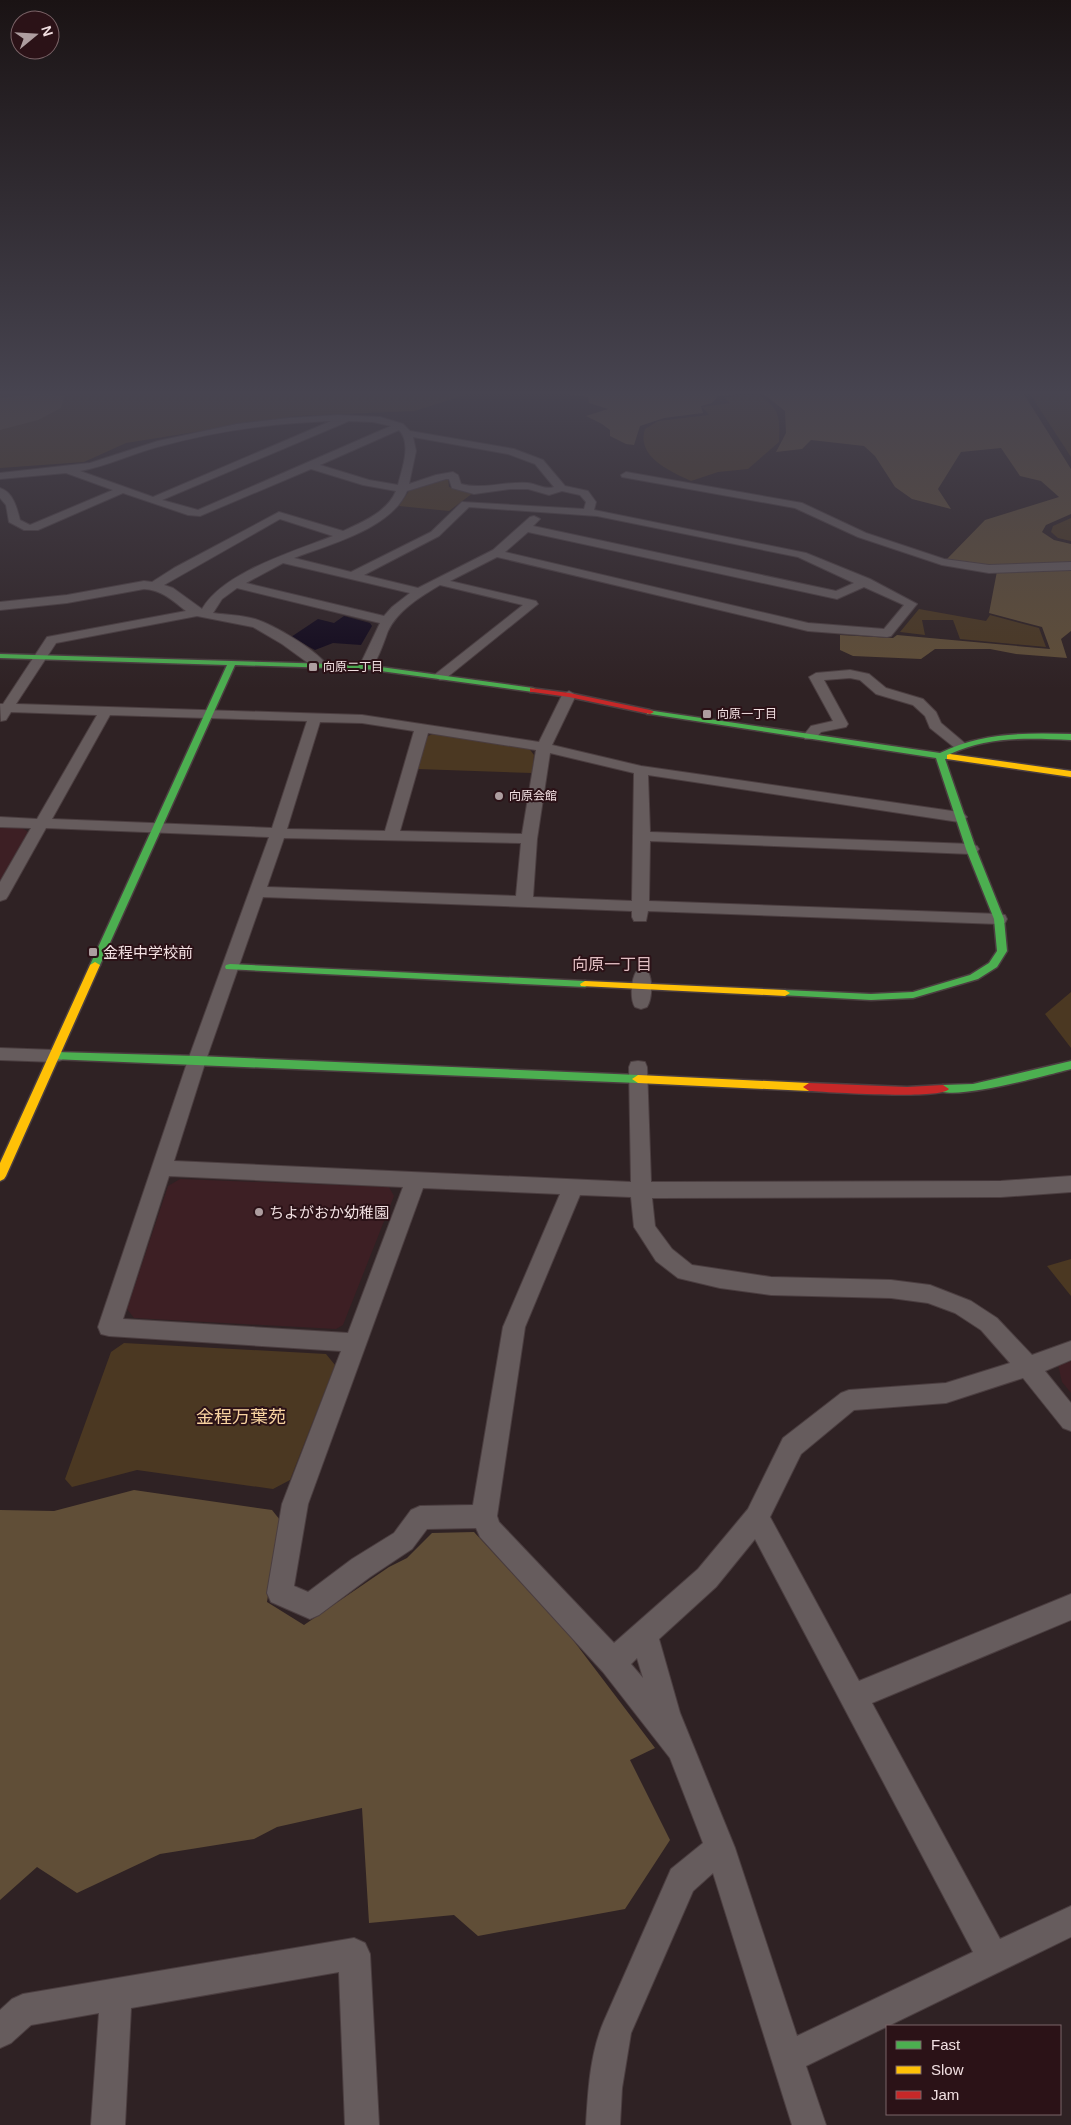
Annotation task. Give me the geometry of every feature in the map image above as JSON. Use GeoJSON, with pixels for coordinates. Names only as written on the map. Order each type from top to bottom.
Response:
{"type":"FeatureCollection","features":[{"type":"Feature","properties":{"kind":"street"},"geometry":{"type":"LineString","coordinates":[[0,491],[11,504],[15,522],[28,528],[34,528],[122,490]]}},
{"type":"Feature","properties":{"kind":"street"},"geometry":{"type":"LineString","coordinates":[[123,490],[192,513],[200,513],[252,490]]}},
{"type":"Feature","properties":{"kind":"street"},"geometry":{"type":"LineString","coordinates":[[155,501],[159,497],[175,490]]}},
{"type":"Feature","properties":{"kind":"street"},"geometry":{"type":"LineString","coordinates":[[202,613],[214,599],[236,584],[282,559],[343,535],[386,512],[397,501],[401,490]]}},
{"type":"Feature","properties":{"kind":"street"},"geometry":{"type":"LineString","coordinates":[[571,490],[584,493],[591,502],[588,512]]}},
{"type":"Feature","properties":{"kind":"street"},"geometry":{"type":"LineString","coordinates":[[706,490],[798,505],[875,540],[942,562],[989,569],[1071,566]]}},
{"type":"Feature","properties":{"kind":"street"},"geometry":{"type":"LineString","coordinates":[[351,577],[435,534],[466,504],[588,512],[802,555],[866,582],[911,604],[887,633],[808,627],[495,553]]}},
{"type":"Feature","properties":{"kind":"street"},"geometry":{"type":"LineString","coordinates":[[366,667],[388,621],[405,602],[419,592],[495,553],[526,528],[544,509]]}},
{"type":"Feature","properties":{"kind":"street"},"geometry":{"type":"LineString","coordinates":[[155,585],[178,570],[279,515],[343,535]]}},
{"type":"Feature","properties":{"kind":"street"},"geometry":{"type":"LineString","coordinates":[[526,528],[837,595],[866,582]]}},
{"type":"Feature","properties":{"kind":"street"},"geometry":{"type":"LineString","coordinates":[[282,559],[419,592]]}},
{"type":"Feature","properties":{"kind":"street"},"geometry":{"type":"LineString","coordinates":[[440,676],[532,604],[441,582]]}},
{"type":"Feature","properties":{"kind":"street"},"geometry":{"type":"LineString","coordinates":[[236,584],[388,621]]}},
{"type":"Feature","properties":{"kind":"street"},"geometry":{"type":"LineString","coordinates":[[0,606],[39,603],[144,585],[155,585],[171,592],[202,613]]}},
{"type":"Feature","properties":{"kind":"street"},"geometry":{"type":"LineString","coordinates":[[2,711],[52,640],[202,613],[252,622],[309,655],[320,665]]}},
{"type":"Feature","properties":{"kind":"street"},"geometry":{"type":"LineString","coordinates":[[0,656],[366,667],[569,695],[660,715],[1071,775]]}},
{"type":"Feature","properties":{"kind":"street"},"geometry":{"type":"LineString","coordinates":[[0,1176],[232,663]]}},
{"type":"Feature","properties":{"kind":"street"},"geometry":{"type":"LineString","coordinates":[[810,736],[816,729],[841,724],[816,677],[850,674],[864,677],[881,691],[918,702],[932,715],[936,725],[960,744]]}},
{"type":"Feature","properties":{"kind":"street"},"geometry":{"type":"LineString","coordinates":[[524,901],[529,839],[544,747],[569,695]]}},
{"type":"Feature","properties":{"kind":"street"},"geometry":{"type":"LineString","coordinates":[[2,711],[106,711],[362,719],[544,747],[641,770],[959,817]]}},
{"type":"Feature","properties":{"kind":"street"},"geometry":{"type":"LineString","coordinates":[[0,896],[106,711]]}},
{"type":"Feature","properties":{"kind":"street"},"geometry":{"type":"LineString","coordinates":[[315,717],[278,832],[197,1060],[109,1327],[355,1343]]}},
{"type":"Feature","properties":{"kind":"street"},"geometry":{"type":"LineString","coordinates":[[391,836],[422,728]]}},
{"type":"Feature","properties":{"kind":"street"},"geometry":{"type":"LineString","coordinates":[[940,756],[960,744],[1000,736],[1071,737]]}},
{"type":"Feature","properties":{"kind":"street"},"geometry":{"type":"LineString","coordinates":[[230,967],[642,988],[871,997],[914,995],[974,977],[993,965],[1002,951],[999,919],[959,817],[940,756]]}},
{"type":"Feature","properties":{"kind":"street"},"geometry":{"type":"LineString","coordinates":[[640,912],[641,770]]}},
{"type":"Feature","properties":{"kind":"street"},"geometry":{"type":"LineString","coordinates":[[0,822],[529,839]]}},
{"type":"Feature","properties":{"kind":"street"},"geometry":{"type":"LineString","coordinates":[[642,836],[971,849]]}},
{"type":"Feature","properties":{"kind":"street"},"geometry":{"type":"LineString","coordinates":[[257,892],[524,901],[640,912],[999,919]]}},
{"type":"Feature","properties":{"kind":"street"},"geometry":{"type":"LineString","coordinates":[[0,1054],[638,1073],[907,1091],[973,1088],[1071,1064]]}},
{"type":"Feature","properties":{"kind":"street"},"geometry":{"type":"LineString","coordinates":[[638,1073],[641,1190],[645,1227],[664,1255],[686,1272],[720,1279],[771,1286],[891,1289],[930,1294],[963,1307],[989,1324],[1028,1367],[1071,1421]]}},
{"type":"Feature","properties":{"kind":"street"},"geometry":{"type":"LineString","coordinates":[[162,1168],[641,1190],[1001,1189],[1071,1184]]}},
{"type":"Feature","properties":{"kind":"street"},"geometry":{"type":"LineString","coordinates":[[416,1180],[295,1504],[280,1593],[310,1606],[361,1568],[403,1541],[420,1518],[484,1516]]}},
{"type":"Feature","properties":{"kind":"street"},"geometry":{"type":"LineString","coordinates":[[573,1187],[514,1327],[484,1516],[489,1529],[613,1662],[678,1746]]}},
{"type":"Feature","properties":{"kind":"street"},"geometry":{"type":"LineString","coordinates":[[613,1662],[707,1578],[756,1517],[792,1446],[849,1400],[946,1393],[1028,1367],[1071,1350]]}},
{"type":"Feature","properties":{"kind":"street"},"geometry":{"type":"LineString","coordinates":[[756,1517],[993,1958]]}},
{"type":"Feature","properties":{"kind":"street"},"geometry":{"type":"LineString","coordinates":[[853,1697],[1071,1607]]}},
{"type":"Feature","properties":{"kind":"street"},"geometry":{"type":"LineString","coordinates":[[644,1634],[666,1713],[720,1848],[789,2057],[809,2125]]}},
{"type":"Feature","properties":{"kind":"street"},"geometry":{"type":"LineString","coordinates":[[603,2125],[605,2088],[615,2032],[682,1880],[720,1848]]}},
{"type":"Feature","properties":{"kind":"street"},"geometry":{"type":"LineString","coordinates":[[789,2057],[1071,1921]]}},
{"type":"Feature","properties":{"kind":"street"},"geometry":{"type":"LineString","coordinates":[[0,2032],[23,2010],[354,1954],[362,2125]]}},
{"type":"Feature","properties":{"kind":"street"},"geometry":{"type":"LineString","coordinates":[[108,2125],[116,1995]]}},
{"type":"Feature","properties":{"kind":"shaded area"},"geometry":{"type":"Polygon","coordinates":[[[899,490],[939,490],[951,509],[912,499],[899,490]]]}},
{"type":"Feature","properties":{"kind":"shaded area"},"geometry":{"type":"Polygon","coordinates":[[[1051,490],[1071,490],[1071,514],[1046,525],[1042,532],[1054,540],[1071,544],[1071,631],[1061,639],[1067,658],[1016,654],[990,649],[935,649],[921,659],[853,656],[840,650],[840,635],[893,638],[897,635],[1050,649],[1042,627],[989,613],[998,566],[947,559],[985,520],[1059,497],[1051,490]]]}},
{"type":"Feature","properties":{"kind":"shaded area"},"geometry":{"type":"Polygon","coordinates":[[[344,616],[370,623],[372,626],[361,645],[333,643],[315,650],[291,637],[318,619],[334,623],[344,616]]]}},
{"type":"Feature","properties":{"kind":"shaded area"},"geometry":{"type":"Polygon","coordinates":[[[0,826],[21,827],[28,832],[0,881],[0,826]]]}},
{"type":"Feature","properties":{"kind":"shaded area"},"geometry":{"type":"Polygon","coordinates":[[[180,1179],[389,1187],[394,1196],[343,1325],[336,1329],[134,1318],[127,1309],[168,1186],[180,1179]]]}},
{"type":"Feature","properties":{"kind":"shaded area"},"geometry":{"type":"Polygon","coordinates":[[[1071,1361],[1071,1393],[1062,1382],[1058,1365],[1071,1361]]]}},
{"type":"Feature","properties":{"kind":"shaded area"},"geometry":{"type":"Polygon","coordinates":[[[134,1490],[272,1510],[280,1520],[267,1602],[304,1625],[389,1567],[407,1558],[432,1533],[474,1532],[570,1636],[655,1748],[630,1760],[670,1840],[625,1909],[478,1936],[454,1915],[369,1923],[362,1808],[277,1827],[254,1839],[160,1854],[77,1893],[37,1867],[0,1900],[0,1510],[54,1511],[134,1490]]]}},
{"type":"Feature","properties":{"kind":"green space"},"geometry":{"type":"Polygon","coordinates":[[[462,490],[473,493],[449,511],[399,506],[409,491],[462,490]]]}},
{"type":"Feature","properties":{"kind":"green space"},"geometry":{"type":"Polygon","coordinates":[[[1071,518],[1071,541],[1058,538],[1051,532],[1053,526],[1071,518]]]}},
{"type":"Feature","properties":{"kind":"green space"},"geometry":{"type":"Polygon","coordinates":[[[919,609],[986,621],[990,615],[1039,628],[1046,647],[960,639],[953,620],[922,620],[925,635],[900,632],[919,609]]]}},
{"type":"Feature","properties":{"kind":"green space"},"geometry":{"type":"Polygon","coordinates":[[[433,734],[528,747],[534,755],[532,773],[417,769],[425,737],[433,734]]]}},
{"type":"Feature","properties":{"kind":"green space"},"geometry":{"type":"Polygon","coordinates":[[[1071,992],[1071,1048],[1045,1014],[1071,992]]]}},
{"type":"Feature","properties":{"kind":"green space"},"geometry":{"type":"Polygon","coordinates":[[[1071,1259],[1071,1296],[1047,1266],[1071,1259]]]}},
{"type":"Feature","properties":{"kind":"green space","name":"金程万葉苑"},"geometry":{"type":"Polygon","coordinates":[[[124,1343],[326,1354],[335,1365],[290,1480],[273,1489],[137,1470],[72,1487],[65,1479],[111,1352],[124,1343]]]}},
{"type":"Feature","properties":{"kind":"traffic: fast"},"geometry":{"type":"LineString","coordinates":[[0,656],[366,667],[533,690]]}},
{"type":"Feature","properties":{"kind":"traffic: fast"},"geometry":{"type":"LineString","coordinates":[[95,965],[232,663]]}},
{"type":"Feature","properties":{"kind":"traffic: fast"},"geometry":{"type":"LineString","coordinates":[[650,712],[950,757]]}},
{"type":"Feature","properties":{"kind":"traffic: fast"},"geometry":{"type":"LineString","coordinates":[[785,993],[871,997],[913,995],[974,977],[993,965],[1002,951],[999,919],[971,849],[940,756],[972,742],[988,739],[1019,736],[1071,737]]}},
{"type":"Feature","properties":{"kind":"traffic: fast"},"geometry":{"type":"LineString","coordinates":[[230,967],[585,984]]}},
{"type":"Feature","properties":{"kind":"traffic: fast"},"geometry":{"type":"LineString","coordinates":[[55,1056],[197,1060],[638,1079]]}},
{"type":"Feature","properties":{"kind":"traffic: fast"},"geometry":{"type":"LineString","coordinates":[[943,1089],[973,1088],[1071,1065]]}},
{"type":"Feature","properties":{"kind":"traffic: slow"},"geometry":{"type":"LineString","coordinates":[[950,757],[1071,774]]}},
{"type":"Feature","properties":{"kind":"traffic: slow"},"geometry":{"type":"LineString","coordinates":[[0,1176],[95,965]]}},
{"type":"Feature","properties":{"kind":"traffic: slow"},"geometry":{"type":"LineString","coordinates":[[585,984],[785,993]]}},
{"type":"Feature","properties":{"kind":"traffic: slow"},"geometry":{"type":"LineString","coordinates":[[638,1079],[809,1087]]}},
{"type":"Feature","properties":{"kind":"traffic: jam"},"geometry":{"type":"LineString","coordinates":[[533,690],[569,695],[650,712]]}},
{"type":"Feature","properties":{"kind":"traffic: jam"},"geometry":{"type":"LineString","coordinates":[[809,1087],[907,1091],[943,1089]]}},
{"type":"Feature","properties":{"kind":"place","name":"向原二丁目"},"geometry":{"type":"Point","coordinates":[313,667]}},
{"type":"Feature","properties":{"kind":"place","name":"向原一丁目"},"geometry":{"type":"Point","coordinates":[707,714]}},
{"type":"Feature","properties":{"kind":"place","name":"向原会館"},"geometry":{"type":"Point","coordinates":[499,796]}},
{"type":"Feature","properties":{"kind":"place","name":"金程中学校前"},"geometry":{"type":"Point","coordinates":[93,952]}},
{"type":"Feature","properties":{"kind":"place","name":"ちよがおか幼稚園"},"geometry":{"type":"Point","coordinates":[259,1212]}},
{"type":"Feature","properties":{"kind":"district","name":"向原一丁目"},"geometry":{"type":"Point","coordinates":[612,964]}}]}
